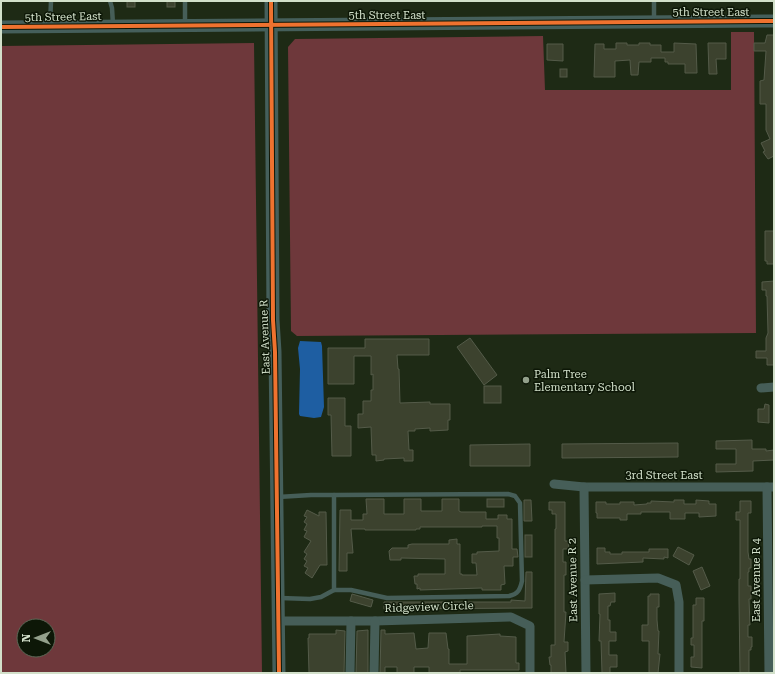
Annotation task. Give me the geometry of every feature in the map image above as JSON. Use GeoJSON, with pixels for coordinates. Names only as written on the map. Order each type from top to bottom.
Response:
{"type":"FeatureCollection","features":[{"type":"Feature","properties":{"kind":"street","name":"East Avenue R"},"geometry":{"type":"LineString","coordinates":[[271,1],[273,320],[275,352],[279,673]]}},
{"type":"Feature","properties":{"kind":"street","name":"5th Street East"},"geometry":{"type":"LineString","coordinates":[[1,27],[774,21]]}},
{"type":"Feature","properties":{"kind":"street"},"geometry":{"type":"LineString","coordinates":[[761,388],[774,387]]}},
{"type":"Feature","properties":{"kind":"street","name":"3rd Street East"},"geometry":{"type":"LineString","coordinates":[[554,484],[584,487],[771,487]]}},
{"type":"Feature","properties":{"kind":"street","name":"East Avenue R 2"},"geometry":{"type":"LineString","coordinates":[[584,487],[586,673]]}},
{"type":"Feature","properties":{"kind":"street","name":"East Avenue R 4"},"geometry":{"type":"LineString","coordinates":[[769,673],[771,487]]}},
{"type":"Feature","properties":{"kind":"street"},"geometry":{"type":"LineString","coordinates":[[585,580],[658,578],[676,585],[679,602],[679,673]]}},
{"type":"Feature","properties":{"kind":"street","name":"Ridgeview Circle"},"geometry":{"type":"LineString","coordinates":[[279,621],[375,621],[510,617],[530,626],[530,673]]}},
{"type":"Feature","properties":{"kind":"street"},"geometry":{"type":"LineString","coordinates":[[350,673],[351,621]]}},
{"type":"Feature","properties":{"kind":"street"},"geometry":{"type":"LineString","coordinates":[[374,673],[375,621]]}},
{"type":"Feature","properties":{"kind":"lane"},"geometry":{"type":"LineString","coordinates":[[50,27],[51,1]]}},
{"type":"Feature","properties":{"kind":"lane"},"geometry":{"type":"LineString","coordinates":[[110,1],[113,26]]}},
{"type":"Feature","properties":{"kind":"lane"},"geometry":{"type":"LineString","coordinates":[[185,1],[185,25]]}},
{"type":"Feature","properties":{"kind":"lane"},"geometry":{"type":"LineString","coordinates":[[654,1],[654,22]]}},
{"type":"Feature","properties":{"kind":"lane"},"geometry":{"type":"LineString","coordinates":[[277,498],[311,495],[508,494],[515,496],[520,503],[522,581],[520,589],[516,594],[509,596],[387,598],[351,590],[334,590],[322,597],[310,599],[278,598]]}},
{"type":"Feature","properties":{"kind":"lane"},"geometry":{"type":"LineString","coordinates":[[334,495],[334,590]]}},
{"type":"Feature","properties":{"kind":"shaded area"},"geometry":{"type":"Polygon","coordinates":[[[731,32],[754,32],[756,333],[297,336],[291,331],[288,47],[295,39],[543,36],[545,90],[731,90],[731,32]]]}},
{"type":"Feature","properties":{"kind":"shaded area"},"geometry":{"type":"Polygon","coordinates":[[[254,43],[262,673],[1,673],[1,46],[254,43]]]}},
{"type":"Feature","properties":{"kind":"water"},"geometry":{"type":"Polygon","coordinates":[[[300,341],[321,342],[324,407],[321,417],[314,418],[300,416],[299,414],[300,369],[298,348],[300,341]]]}},
{"type":"Feature","properties":{"kind":"building"},"geometry":{"type":"Polygon","coordinates":[[[127,1],[135,1],[135,7],[127,7],[127,1]]]}},
{"type":"Feature","properties":{"kind":"building"},"geometry":{"type":"Polygon","coordinates":[[[167,1],[175,1],[175,7],[167,7],[167,1]]]}},
{"type":"Feature","properties":{"kind":"building"},"geometry":{"type":"Polygon","coordinates":[[[767,35],[774,35],[774,156],[768,159],[763,152],[765,151],[761,143],[770,139],[766,130],[766,104],[760,104],[760,81],[764,80],[766,51],[754,51],[754,43],[765,43],[767,35]]]}},
{"type":"Feature","properties":{"kind":"building"},"geometry":{"type":"Polygon","coordinates":[[[616,43],[639,45],[639,43],[650,43],[650,45],[661,45],[661,52],[674,52],[674,43],[696,44],[697,73],[685,73],[685,64],[668,64],[668,62],[665,62],[665,58],[651,58],[651,62],[639,62],[638,75],[631,75],[630,60],[615,61],[615,77],[594,77],[595,44],[604,44],[604,49],[616,49],[616,43]]]}},
{"type":"Feature","properties":{"kind":"building"},"geometry":{"type":"Polygon","coordinates":[[[708,43],[726,43],[726,59],[716,59],[717,74],[709,74],[708,43]]]}},
{"type":"Feature","properties":{"kind":"building"},"geometry":{"type":"Polygon","coordinates":[[[547,44],[563,44],[563,61],[547,60],[547,44]]]}},
{"type":"Feature","properties":{"kind":"building"},"geometry":{"type":"Polygon","coordinates":[[[560,69],[567,69],[567,77],[560,77],[560,69]]]}},
{"type":"Feature","properties":{"kind":"building"},"geometry":{"type":"Polygon","coordinates":[[[765,231],[774,231],[774,264],[767,264],[767,261],[765,261],[765,231]]]}},
{"type":"Feature","properties":{"kind":"building"},"geometry":{"type":"Polygon","coordinates":[[[774,281],[774,365],[767,365],[767,358],[756,358],[756,351],[766,351],[766,338],[768,333],[767,296],[766,290],[762,290],[762,282],[774,281]]]}},
{"type":"Feature","properties":{"kind":"building"},"geometry":{"type":"Polygon","coordinates":[[[470,338],[497,375],[484,385],[457,347],[470,338]]]}},
{"type":"Feature","properties":{"kind":"building"},"geometry":{"type":"Polygon","coordinates":[[[365,339],[429,339],[429,355],[397,355],[400,403],[430,402],[430,404],[450,404],[450,420],[448,420],[448,430],[430,431],[430,428],[408,431],[409,450],[413,450],[413,461],[404,461],[404,458],[376,461],[376,455],[372,455],[371,427],[358,428],[358,414],[363,414],[363,401],[371,401],[371,390],[373,390],[371,356],[354,356],[354,384],[328,384],[328,348],[365,348],[365,339]]]}},
{"type":"Feature","properties":{"kind":"building"},"geometry":{"type":"Polygon","coordinates":[[[484,386],[501,386],[501,403],[484,403],[484,386]]]}},
{"type":"Feature","properties":{"kind":"building"},"geometry":{"type":"Polygon","coordinates":[[[328,398],[345,398],[345,426],[351,426],[351,456],[332,456],[331,415],[328,415],[328,398]]]}},
{"type":"Feature","properties":{"kind":"building"},"geometry":{"type":"Polygon","coordinates":[[[765,404],[769,405],[769,423],[758,422],[758,409],[764,409],[765,404]]]}},
{"type":"Feature","properties":{"kind":"building"},"geometry":{"type":"Polygon","coordinates":[[[752,440],[752,449],[766,449],[766,451],[774,450],[774,460],[753,461],[753,471],[716,472],[716,464],[736,464],[736,449],[716,449],[716,441],[752,440]]]}},
{"type":"Feature","properties":{"kind":"building"},"geometry":{"type":"Polygon","coordinates":[[[678,443],[678,457],[562,458],[562,444],[678,443]]]}},
{"type":"Feature","properties":{"kind":"building"},"geometry":{"type":"Polygon","coordinates":[[[530,444],[530,466],[470,466],[470,445],[530,444]]]}},
{"type":"Feature","properties":{"kind":"building"},"geometry":{"type":"Polygon","coordinates":[[[366,499],[384,499],[384,514],[404,514],[404,499],[421,499],[421,511],[442,511],[442,499],[459,499],[459,511],[461,512],[486,512],[486,519],[498,519],[498,515],[507,515],[507,519],[512,519],[512,549],[517,549],[518,557],[513,557],[513,566],[504,566],[505,584],[501,585],[501,590],[482,590],[482,588],[420,590],[420,588],[417,589],[414,576],[418,576],[418,574],[445,574],[445,559],[401,558],[401,560],[390,560],[389,551],[392,548],[408,548],[408,545],[412,544],[449,544],[449,540],[457,539],[457,544],[460,544],[460,574],[477,575],[476,563],[472,563],[472,554],[477,554],[477,552],[499,551],[497,526],[420,527],[420,529],[416,530],[351,529],[353,553],[347,553],[347,571],[339,571],[340,510],[351,510],[351,520],[363,520],[363,514],[367,514],[366,499]]]}},
{"type":"Feature","properties":{"kind":"building"},"geometry":{"type":"Polygon","coordinates":[[[487,499],[504,499],[504,507],[487,507],[487,499]]]}},
{"type":"Feature","properties":{"kind":"building"},"geometry":{"type":"Polygon","coordinates":[[[524,500],[531,500],[532,521],[524,521],[524,500]]]}},
{"type":"Feature","properties":{"kind":"building"},"geometry":{"type":"Polygon","coordinates":[[[674,500],[684,500],[684,504],[696,504],[696,500],[709,501],[709,504],[716,504],[716,516],[699,517],[699,513],[685,513],[685,519],[670,519],[670,512],[641,512],[641,514],[627,514],[627,520],[620,520],[620,518],[597,518],[596,513],[596,502],[620,504],[620,502],[634,502],[634,505],[647,504],[651,503],[651,501],[674,502],[674,500]]]}},
{"type":"Feature","properties":{"kind":"building"},"geometry":{"type":"Polygon","coordinates":[[[740,501],[751,501],[751,513],[748,513],[748,552],[749,559],[751,559],[751,568],[749,568],[748,572],[748,586],[751,586],[751,599],[749,599],[750,625],[748,625],[748,637],[752,637],[752,647],[751,650],[749,650],[749,673],[740,673],[740,520],[736,520],[736,512],[740,512],[740,501]]]}},
{"type":"Feature","properties":{"kind":"building"},"geometry":{"type":"Polygon","coordinates":[[[549,502],[565,502],[565,541],[568,541],[569,549],[563,549],[563,562],[566,562],[566,575],[564,575],[564,612],[566,612],[564,642],[568,642],[568,651],[565,652],[566,673],[551,673],[549,657],[551,657],[551,645],[555,645],[556,514],[552,514],[552,510],[549,510],[549,502]]]}},
{"type":"Feature","properties":{"kind":"building"},"geometry":{"type":"Polygon","coordinates":[[[307,510],[319,516],[319,512],[326,512],[327,565],[320,565],[312,578],[305,573],[308,568],[304,566],[307,561],[304,559],[307,554],[304,552],[311,541],[304,537],[307,531],[304,530],[307,524],[304,522],[307,517],[304,516],[307,510]]]}},
{"type":"Feature","properties":{"kind":"building"},"geometry":{"type":"Polygon","coordinates":[[[525,535],[532,535],[532,557],[525,557],[525,535]]]}},
{"type":"Feature","properties":{"kind":"building"},"geometry":{"type":"Polygon","coordinates":[[[678,547],[694,555],[689,565],[673,556],[678,547]]]}},
{"type":"Feature","properties":{"kind":"building"},"geometry":{"type":"Polygon","coordinates":[[[597,548],[605,548],[605,552],[610,552],[610,554],[622,554],[622,552],[649,552],[649,549],[668,549],[668,558],[643,558],[643,562],[597,564],[597,548]]]}},
{"type":"Feature","properties":{"kind":"building"},"geometry":{"type":"Polygon","coordinates":[[[702,567],[710,586],[701,590],[693,571],[702,567]]]}},
{"type":"Feature","properties":{"kind":"building"},"geometry":{"type":"Polygon","coordinates":[[[526,572],[532,572],[532,608],[384,609],[384,602],[525,601],[526,572]]]}},
{"type":"Feature","properties":{"kind":"building"},"geometry":{"type":"Polygon","coordinates":[[[615,593],[615,602],[611,602],[610,606],[608,606],[608,620],[610,620],[610,632],[616,632],[616,641],[609,641],[609,655],[617,655],[617,667],[610,667],[610,673],[602,673],[601,641],[599,641],[599,594],[615,593]]]}},
{"type":"Feature","properties":{"kind":"building"},"geometry":{"type":"Polygon","coordinates":[[[352,594],[373,600],[371,607],[350,601],[352,594]]]}},
{"type":"Feature","properties":{"kind":"building"},"geometry":{"type":"Polygon","coordinates":[[[650,594],[659,594],[659,607],[657,607],[659,631],[658,654],[660,654],[658,673],[649,673],[649,641],[642,641],[642,625],[648,625],[648,596],[650,596],[650,594]]]}},
{"type":"Feature","properties":{"kind":"building"},"geometry":{"type":"Polygon","coordinates":[[[696,598],[704,598],[704,621],[702,621],[702,668],[691,667],[691,657],[694,657],[694,645],[691,645],[691,638],[693,638],[693,605],[696,605],[696,598]]]}},
{"type":"Feature","properties":{"kind":"building"},"geometry":{"type":"Polygon","coordinates":[[[336,630],[345,631],[344,673],[309,673],[309,634],[336,634],[336,630]]]}},
{"type":"Feature","properties":{"kind":"building"},"geometry":{"type":"Polygon","coordinates":[[[368,630],[368,673],[356,673],[357,631],[368,630]]]}},
{"type":"Feature","properties":{"kind":"building"},"geometry":{"type":"Polygon","coordinates":[[[381,630],[385,630],[385,634],[414,633],[416,649],[428,648],[429,633],[446,633],[449,649],[449,664],[467,664],[467,636],[500,634],[500,636],[516,637],[516,663],[519,663],[519,670],[460,670],[460,673],[429,673],[429,667],[414,667],[414,673],[397,673],[397,667],[385,667],[385,673],[380,673],[381,630]]]}},
{"type":"Feature","properties":{"kind":"cycle path"},"geometry":{"type":"LineString","coordinates":[[271,1],[273,320],[275,352],[279,673]]}},
{"type":"Feature","properties":{"kind":"cycle path"},"geometry":{"type":"LineString","coordinates":[[1,27],[774,21]]}},
{"type":"Feature","properties":{"kind":"place","name":"Palm Tree Elementary School"},"geometry":{"type":"Point","coordinates":[526,380]}}]}
